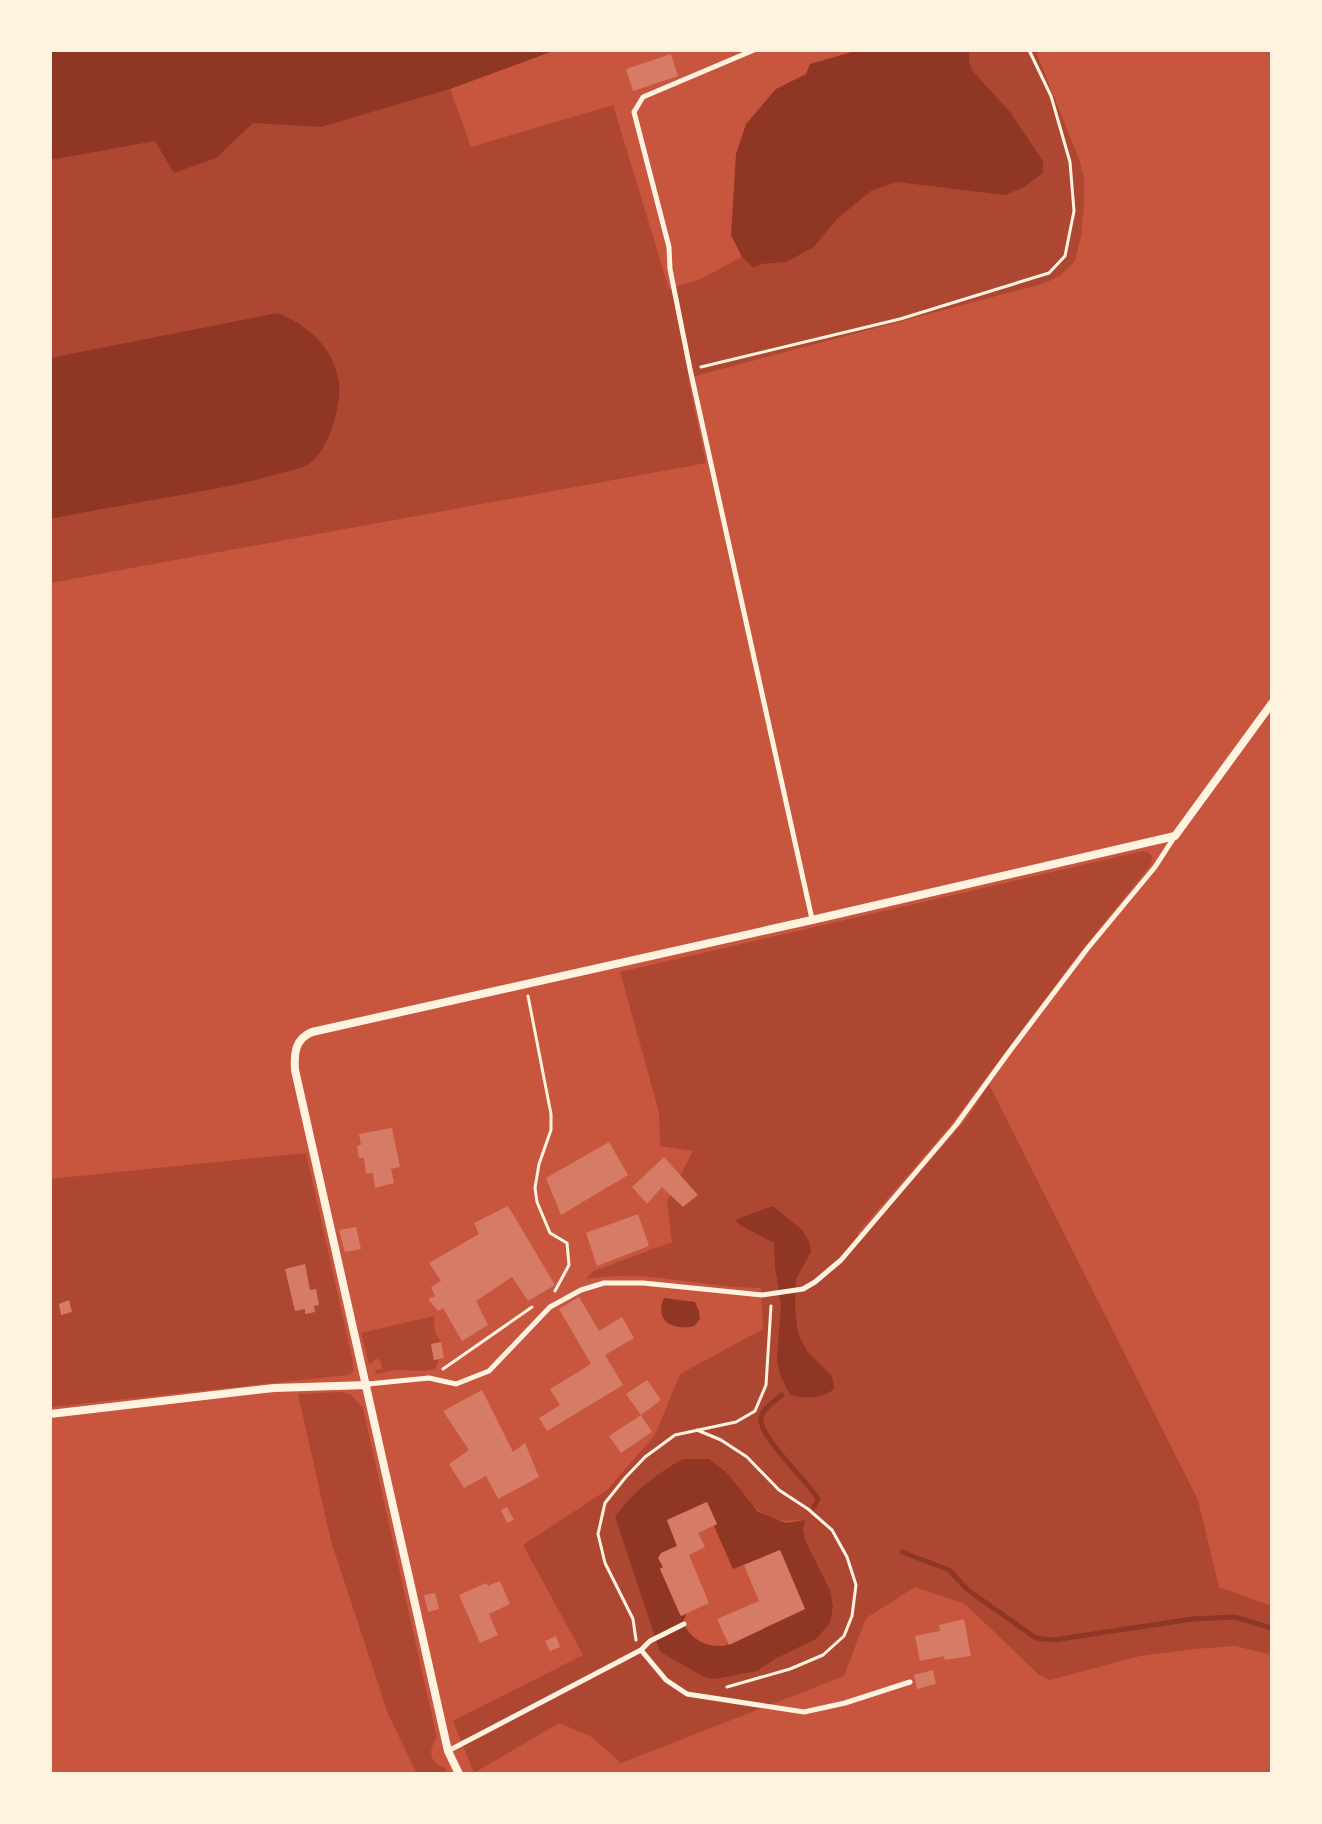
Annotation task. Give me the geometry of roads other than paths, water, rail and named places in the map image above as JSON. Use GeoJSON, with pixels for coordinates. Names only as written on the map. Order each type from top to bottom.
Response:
{"type":"FeatureCollection","features":[{"type":"Feature","properties":{"kind":"street"},"geometry":{"type":"LineString","coordinates":[[459,1774],[448,1751],[295,1070],[294,1055],[299,1040],[312,1032],[1175,836],[1272,703]]}},
{"type":"Feature","properties":{"kind":"street"},"geometry":{"type":"LineString","coordinates":[[50,1414],[274,1388],[367,1385]]}},
{"type":"Feature","properties":{"kind":"lane"},"geometry":{"type":"LineString","coordinates":[[754,50],[643,97],[634,112],[669,247],[670,269],[690,369],[812,920]]}},
{"type":"Feature","properties":{"kind":"lane"},"geometry":{"type":"LineString","coordinates":[[367,1385],[429,1378],[456,1384],[489,1371],[550,1307],[581,1290],[604,1283],[643,1283],[733,1293],[774,1294],[803,1289],[827,1274],[956,1125],[1087,949],[1155,867],[1175,836]]}},
{"type":"Feature","properties":{"kind":"lane"},"geometry":{"type":"LineString","coordinates":[[448,1751],[684,1624]]}},
{"type":"Feature","properties":{"kind":"lane"},"geometry":{"type":"LineString","coordinates":[[638,1651],[666,1680],[687,1694],[804,1712],[845,1703],[910,1682]]}},
{"type":"Feature","properties":{"kind":"waterway"},"geometry":{"type":"LineString","coordinates":[[782,1395],[764,1411],[762,1425],[775,1447],[813,1491],[818,1499],[814,1507]]}},
{"type":"Feature","properties":{"kind":"waterway"},"geometry":{"type":"LineString","coordinates":[[902,1552],[949,1570],[969,1591],[1036,1638],[1053,1640],[1192,1619],[1235,1617],[1272,1628]]}}]}
